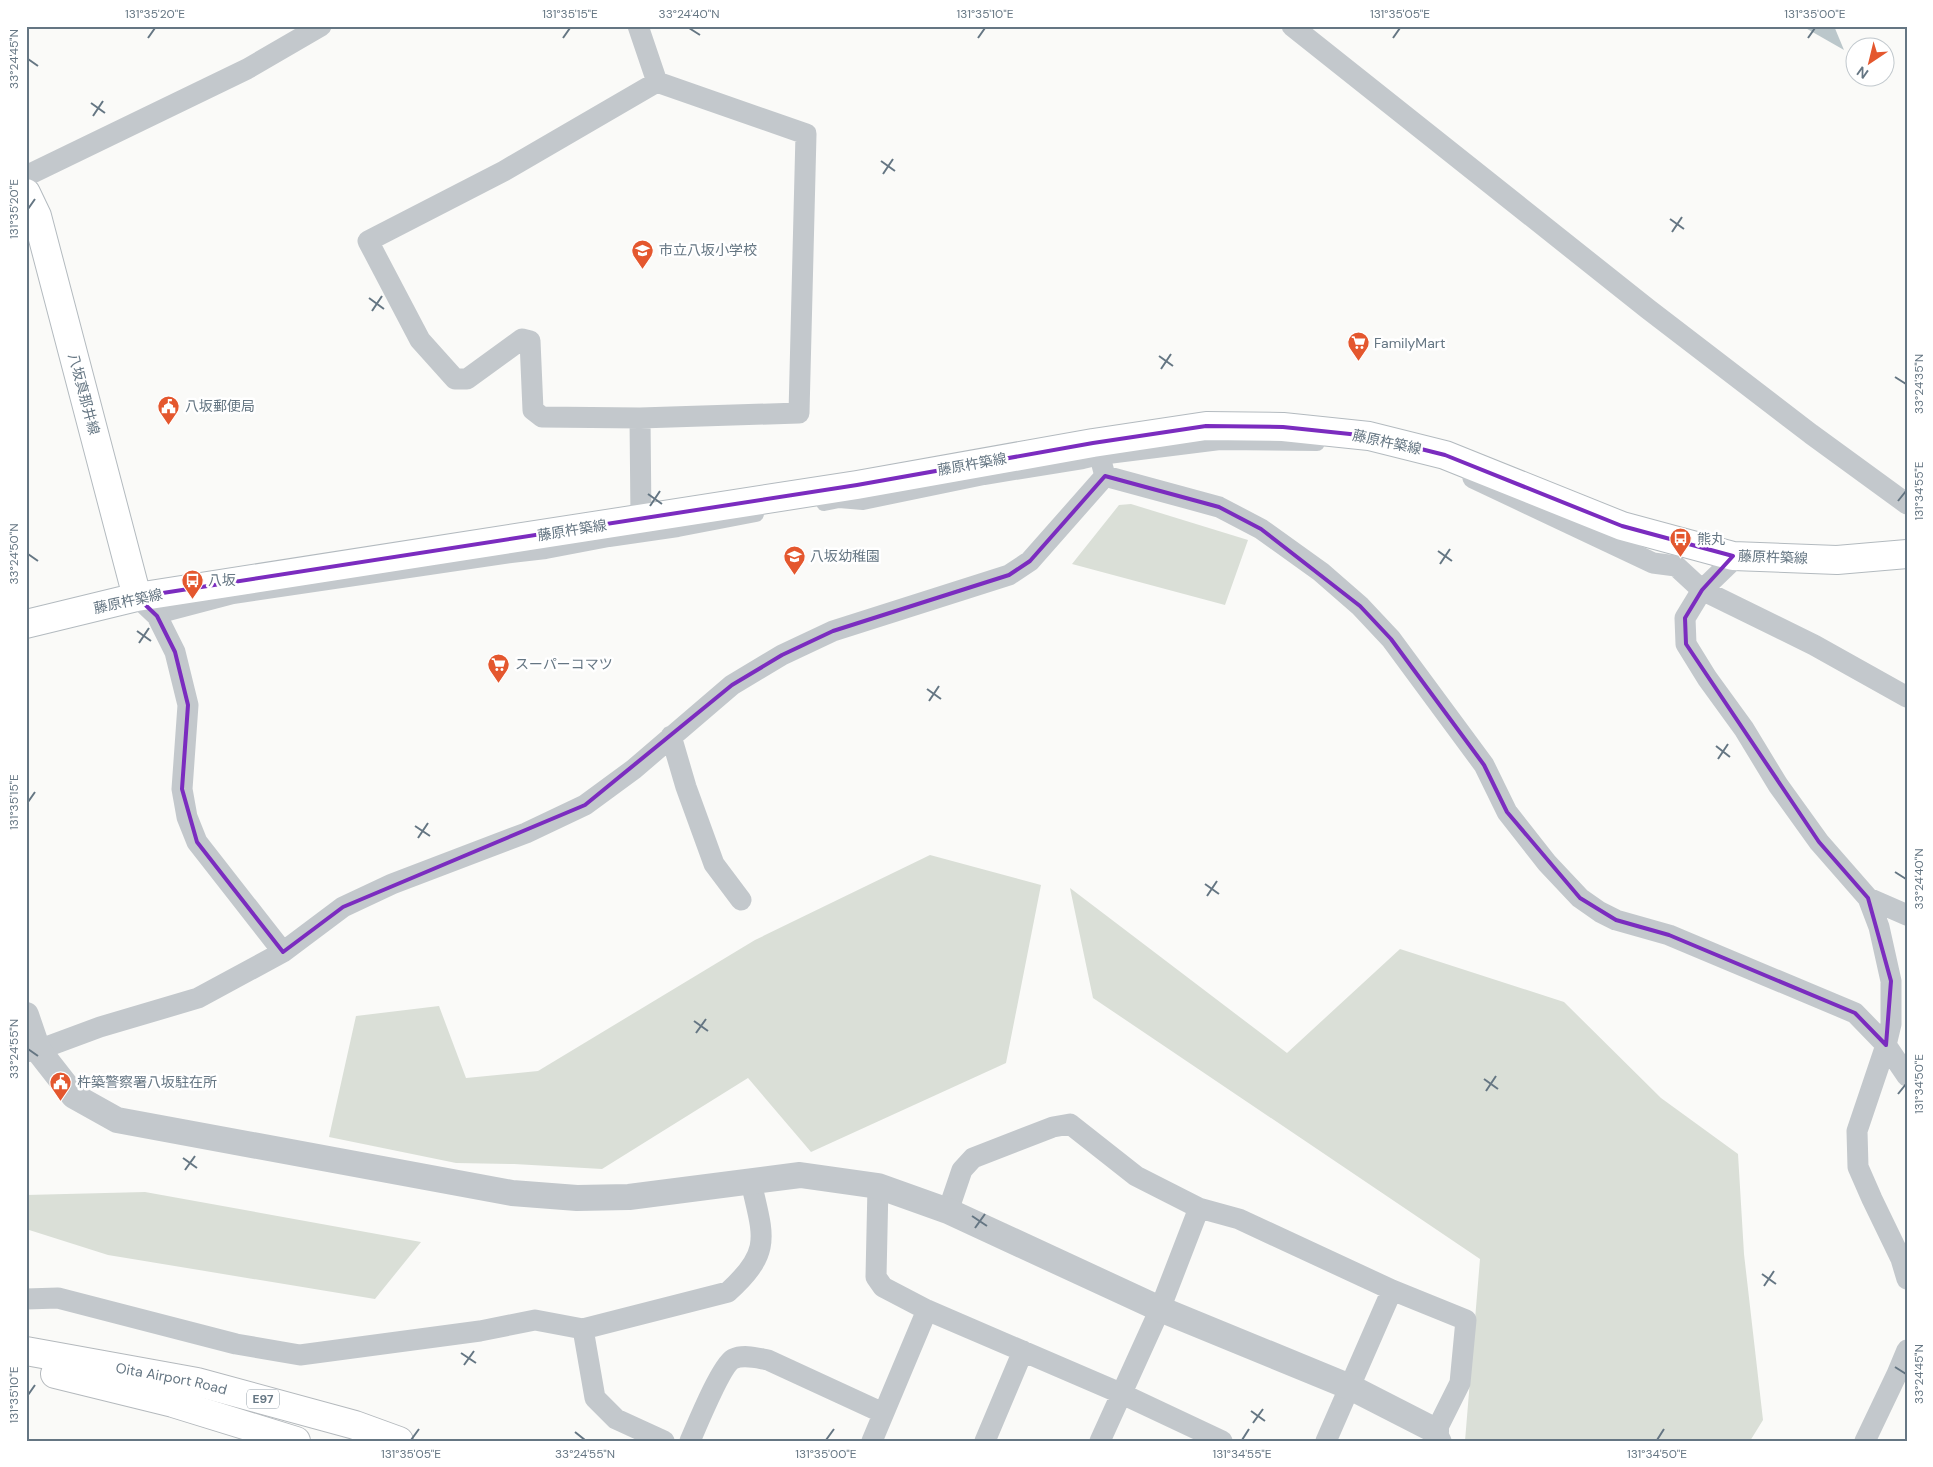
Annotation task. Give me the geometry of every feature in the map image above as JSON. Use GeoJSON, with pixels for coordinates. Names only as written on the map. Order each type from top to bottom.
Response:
{"type":"FeatureCollection","features":[{"type":"Feature","properties":{"kind":"main road","name":"八坂真那井線"},"geometry":{"type":"LineString","coordinates":[[26,193],[37,216],[138,597]]}},
{"type":"Feature","properties":{"kind":"main road","name":"藤原杵築線"},"geometry":{"type":"LineString","coordinates":[[26,624],[138,597],[857,485],[1099,458],[1206,426],[1283,427],[1369,436],[1445,455],[1622,526],[1732,560],[1837,560],[1907,554]]}},
{"type":"Feature","properties":{"kind":"main road","name":"Oita Airport Road"},"geometry":{"type":"LineString","coordinates":[[26,1350],[206,1385],[355,1425],[399,1441]]}},
{"type":"Feature","properties":{"kind":"main road","name":"Oita Airport Road"},"geometry":{"type":"LineString","coordinates":[[26,1367],[173,1403],[296,1441]]}},
{"type":"Feature","properties":{"kind":"street"},"geometry":{"type":"LineString","coordinates":[[26,176],[247,69],[321,26]]}},
{"type":"Feature","properties":{"kind":"street"},"geometry":{"type":"LineString","coordinates":[[638,26],[657,82]]}},
{"type":"Feature","properties":{"kind":"street"},"geometry":{"type":"LineString","coordinates":[[1292,26],[1648,309],[1811,434],[1907,504]]}},
{"type":"Feature","properties":{"kind":"street"},"geometry":{"type":"LineString","coordinates":[[657,82],[806,134],[799,412],[640,418],[542,417],[533,410],[530,341],[522,339],[467,379],[455,379],[420,340],[368,241],[504,171],[657,82]]}},
{"type":"Feature","properties":{"kind":"street"},"geometry":{"type":"LineString","coordinates":[[640,418],[640,519]]}},
{"type":"Feature","properties":{"kind":"street"},"geometry":{"type":"LineString","coordinates":[[157,616],[233,596],[546,551],[839,500],[863,502],[984,477],[1099,458],[1220,442],[1312,442],[1395,450],[1450,464],[1482,484],[1653,563],[1676,566],[1702,590],[1814,645],[1907,697]]}},
{"type":"Feature","properties":{"kind":"street"},"geometry":{"type":"LineString","coordinates":[[32,1051],[100,1026],[198,998],[283,952],[343,907],[392,884],[526,833],[585,805],[634,769],[732,685],[782,655],[833,631],[1009,575],[1030,561],[1099,458]]}},
{"type":"Feature","properties":{"kind":"street"},"geometry":{"type":"LineString","coordinates":[[1099,458],[1219,507],[1261,529],[1321,572],[1360,606],[1391,639],[1484,765],[1508,812],[1548,863],[1580,898],[1600,912],[1616,920],[1669,935],[1855,1013],[1886,1045],[1907,1076]]}},
{"type":"Feature","properties":{"kind":"street"},"geometry":{"type":"LineString","coordinates":[[1907,563],[1842,570],[1793,571],[1732,560],[1702,590],[1685,618],[1686,644],[1707,678],[1744,729],[1778,786],[1819,842],[1868,898],[1879,927],[1891,980],[1891,1024],[1886,1045],[1857,1131],[1858,1167],[1902,1259],[1907,1279]]}},
{"type":"Feature","properties":{"kind":"street"},"geometry":{"type":"LineString","coordinates":[[138,597],[157,616],[175,652],[188,705],[182,789],[187,817],[197,842],[283,952]]}},
{"type":"Feature","properties":{"kind":"street"},"geometry":{"type":"LineString","coordinates":[[671,736],[686,787],[714,864],[741,900]]}},
{"type":"Feature","properties":{"kind":"street"},"geometry":{"type":"LineString","coordinates":[[1868,898],[1907,915]]}},
{"type":"Feature","properties":{"kind":"street"},"geometry":{"type":"LineString","coordinates":[[26,1015],[32,1051],[74,1096],[117,1120],[512,1193],[577,1198],[630,1197],[800,1176],[878,1186],[948,1211],[1160,1309],[1350,1387],[1439,1436],[1460,1383],[1466,1320],[1392,1290],[1239,1219],[1199,1208],[1136,1176],[1070,1124],[1053,1127],[973,1158],[962,1170],[948,1211]]}},
{"type":"Feature","properties":{"kind":"street"},"geometry":{"type":"LineString","coordinates":[[26,1299],[58,1298],[236,1344],[300,1355],[480,1331],[535,1320],[583,1329],[728,1292],[744,1277],[759,1254],[763,1235],[750,1182]]}},
{"type":"Feature","properties":{"kind":"street"},"geometry":{"type":"LineString","coordinates":[[878,1186],[876,1277],[883,1287],[927,1310],[1120,1393],[1216,1440]]}},
{"type":"Feature","properties":{"kind":"street"},"geometry":{"type":"LineString","coordinates":[[1100,1441],[1120,1393],[1160,1309],[1199,1208]]}},
{"type":"Feature","properties":{"kind":"street"},"geometry":{"type":"LineString","coordinates":[[1326,1441],[1392,1290]]}},
{"type":"Feature","properties":{"kind":"street"},"geometry":{"type":"LineString","coordinates":[[872,1441],[927,1310]]}},
{"type":"Feature","properties":{"kind":"street"},"geometry":{"type":"LineString","coordinates":[[583,1329],[595,1398],[616,1419],[664,1441]]}},
{"type":"Feature","properties":{"kind":"street"},"geometry":{"type":"LineString","coordinates":[[1865,1441],[1907,1350]]}},
{"type":"Feature","properties":{"kind":"street"},"geometry":{"type":"LineString","coordinates":[[985,1441],[1023,1351]]}},
{"type":"Feature","properties":{"kind":"street"},"geometry":{"type":"LineString","coordinates":[[690,1441],[723,1370],[733,1359],[749,1356],[768,1360],[884,1413]]}},
{"type":"Feature","properties":{"kind":"highlighted area"},"geometry":{"type":"Polygon","coordinates":[[[1206,426],[1283,427],[1369,436],[1445,455],[1622,526],[1733,556],[1702,590],[1685,618],[1686,644],[1819,842],[1868,898],[1891,981],[1886,1045],[1855,1013],[1669,935],[1616,920],[1580,898],[1507,812],[1484,765],[1391,639],[1360,606],[1261,529],[1219,507],[1105,476],[1030,561],[1009,575],[833,631],[782,655],[732,685],[585,805],[343,907],[283,952],[197,842],[182,789],[188,705],[175,652],[157,616],[137,597],[857,485],[1093,443],[1206,426]]]}},
{"type":"Feature","properties":{"kind":"shaded area"},"geometry":{"type":"Polygon","coordinates":[[[1802,26],[1834,26],[1844,50],[1802,26]]]}},
{"type":"Feature","properties":{"kind":"shaded area"},"geometry":{"type":"Polygon","coordinates":[[[1131,504],[1248,540],[1225,605],[1072,564],[1119,505],[1131,504]]]}},
{"type":"Feature","properties":{"kind":"shaded area"},"geometry":{"type":"Polygon","coordinates":[[[930,855],[1041,885],[1006,1063],[811,1152],[748,1078],[602,1169],[456,1163],[329,1137],[356,1016],[439,1006],[466,1078],[538,1071],[755,940],[930,855]]]}},
{"type":"Feature","properties":{"kind":"shaded area"},"geometry":{"type":"Polygon","coordinates":[[[1070,888],[1287,1053],[1400,949],[1564,1002],[1661,1098],[1738,1154],[1744,1254],[1763,1420],[1750,1441],[1465,1441],[1480,1259],[1093,998],[1070,888]]]}},
{"type":"Feature","properties":{"kind":"shaded area"},"geometry":{"type":"Polygon","coordinates":[[[145,1192],[421,1242],[375,1299],[108,1255],[26,1229],[26,1195],[145,1192]]]}},
{"type":"Feature","properties":{"kind":"place","name":"市立八坂小学校"},"geometry":{"type":"Point","coordinates":[643,269]}},
{"type":"Feature","properties":{"kind":"place","name":"FamilyMart"},"geometry":{"type":"Point","coordinates":[1358,362]}},
{"type":"Feature","properties":{"kind":"place","name":"八坂郵便局"},"geometry":{"type":"Point","coordinates":[169,425]}},
{"type":"Feature","properties":{"kind":"place","name":"熊丸"},"geometry":{"type":"Point","coordinates":[1681,558]}},
{"type":"Feature","properties":{"kind":"place","name":"八坂幼稚園"},"geometry":{"type":"Point","coordinates":[794,575]}},
{"type":"Feature","properties":{"kind":"place","name":"八坂"},"geometry":{"type":"Point","coordinates":[192,599]}},
{"type":"Feature","properties":{"kind":"place","name":"スーパーコマツ"},"geometry":{"type":"Point","coordinates":[499,683]}},
{"type":"Feature","properties":{"kind":"place","name":"杵築警察署八坂駐在所"},"geometry":{"type":"Point","coordinates":[61,1101]}}]}
